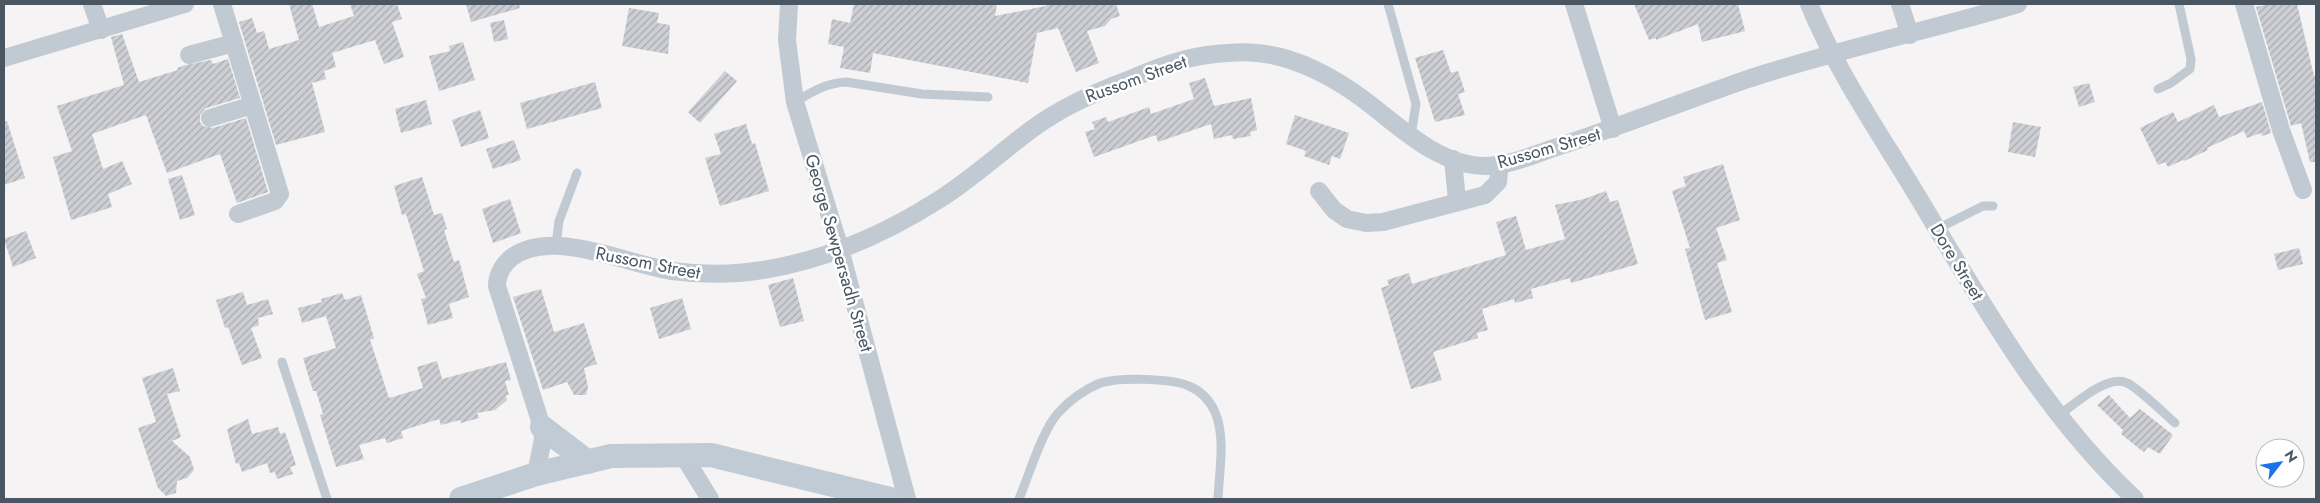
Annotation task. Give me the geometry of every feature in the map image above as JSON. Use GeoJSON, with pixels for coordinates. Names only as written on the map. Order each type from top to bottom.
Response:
{"type":"FeatureCollection","features":[{"type":"Feature","properties":{"kind":"street"},"geometry":{"type":"LineString","coordinates":[[92,4],[101,30]]}},
{"type":"Feature","properties":{"kind":"street"},"geometry":{"type":"LineString","coordinates":[[4,58],[185,4]]}},
{"type":"Feature","properties":{"kind":"street"},"geometry":{"type":"LineString","coordinates":[[222,4],[280,197],[275,201],[238,214]]}},
{"type":"Feature","properties":{"kind":"street","name":"George Sewpersadh Street"},"geometry":{"type":"LineString","coordinates":[[789,4],[788,40],[795,102],[840,249],[908,499]]}},
{"type":"Feature","properties":{"kind":"street"},"geometry":{"type":"LineString","coordinates":[[1574,4],[1613,129]]}},
{"type":"Feature","properties":{"kind":"street","name":"Dore Street"},"geometry":{"type":"LineString","coordinates":[[1809,4],[1832,53],[1999,332],[2059,415],[2103,469],[2135,499]]}},
{"type":"Feature","properties":{"kind":"street"},"geometry":{"type":"LineString","coordinates":[[1900,4],[1910,35]]}},
{"type":"Feature","properties":{"kind":"street","name":"Russom Street"},"geometry":{"type":"LineString","coordinates":[[536,474],[543,439],[542,427],[497,286],[498,276],[503,266],[512,257],[526,249],[556,245],[668,270],[717,274],[743,273],[779,267],[840,249],[902,221],[940,200],[1033,128],[1065,107],[1089,95],[1181,59],[1211,55],[1257,53],[1288,60],[1320,72],[1358,95],[1411,136],[1438,152],[1453,159],[1485,166],[1516,160],[1613,129],[1746,80],[1832,53],[1910,35],[2018,4]]}},
{"type":"Feature","properties":{"kind":"street"},"geometry":{"type":"LineString","coordinates":[[2244,4],[2302,190]]}},
{"type":"Feature","properties":{"kind":"street"},"geometry":{"type":"LineString","coordinates":[[189,55],[234,42]]}},
{"type":"Feature","properties":{"kind":"street"},"geometry":{"type":"LineString","coordinates":[[210,118],[253,106]]}},
{"type":"Feature","properties":{"kind":"street"},"geometry":{"type":"LineString","coordinates":[[1453,159],[1457,201]]}},
{"type":"Feature","properties":{"kind":"street"},"geometry":{"type":"LineString","coordinates":[[1319,191],[1340,215],[1366,223],[1383,222],[1489,193],[1498,182],[1500,163]]}},
{"type":"Feature","properties":{"kind":"street"},"geometry":{"type":"LineString","coordinates":[[542,427],[588,462]]}},
{"type":"Feature","properties":{"kind":"street"},"geometry":{"type":"LineString","coordinates":[[683,455],[710,499]]}},
{"type":"Feature","properties":{"kind":"street"},"geometry":{"type":"LineString","coordinates":[[461,499],[536,474],[611,456],[683,455],[711,455],[890,499]]}},
{"type":"Feature","properties":{"kind":"lane"},"geometry":{"type":"LineString","coordinates":[[1388,4],[1416,104],[1411,136]]}},
{"type":"Feature","properties":{"kind":"lane"},"geometry":{"type":"LineString","coordinates":[[2158,89],[2171,83],[2190,69],[2191,59],[2179,4]]}},
{"type":"Feature","properties":{"kind":"lane"},"geometry":{"type":"LineString","coordinates":[[795,102],[824,85],[834,82],[846,82],[922,94],[988,97]]}},
{"type":"Feature","properties":{"kind":"lane"},"geometry":{"type":"LineString","coordinates":[[556,245],[560,222],[576,173]]}},
{"type":"Feature","properties":{"kind":"lane"},"geometry":{"type":"LineString","coordinates":[[1937,229],[1982,206],[1993,206]]}},
{"type":"Feature","properties":{"kind":"lane"},"geometry":{"type":"LineString","coordinates":[[282,362],[327,499]]}},
{"type":"Feature","properties":{"kind":"lane"},"geometry":{"type":"LineString","coordinates":[[1019,499],[1050,425],[1058,414],[1086,391],[1100,384],[1120,380],[1168,382],[1188,385],[1200,392],[1210,403],[1216,414],[1220,432],[1218,499]]}},
{"type":"Feature","properties":{"kind":"lane"},"geometry":{"type":"LineString","coordinates":[[2059,415],[2105,384],[2117,381],[2128,383],[2175,423]]}},
{"type":"Feature","properties":{"kind":"building"},"geometry":{"type":"Polygon","coordinates":[[[289,4],[312,4],[319,27],[354,16],[350,4],[397,4],[402,19],[392,22],[404,57],[384,64],[375,40],[332,53],[336,67],[324,71],[326,79],[312,83],[325,132],[276,145],[239,22],[252,18],[257,33],[264,31],[269,49],[299,40],[289,4]]]}},
{"type":"Feature","properties":{"kind":"building"},"geometry":{"type":"Polygon","coordinates":[[[466,4],[519,4],[520,8],[471,22],[466,4]]]}},
{"type":"Feature","properties":{"kind":"building"},"geometry":{"type":"Polygon","coordinates":[[[854,4],[997,4],[995,16],[1046,6],[1046,4],[1116,4],[1120,16],[1111,19],[1105,26],[1087,31],[1099,63],[1076,72],[1058,28],[1037,33],[1028,83],[873,53],[870,73],[840,68],[844,47],[828,44],[832,19],[850,23],[854,4]]]}},
{"type":"Feature","properties":{"kind":"building"},"geometry":{"type":"Polygon","coordinates":[[[1634,4],[1738,4],[1745,31],[1702,42],[1698,24],[1656,40],[1656,38],[1649,40],[1634,4]]]}},
{"type":"Feature","properties":{"kind":"building"},"geometry":{"type":"Polygon","coordinates":[[[2270,4],[2297,4],[2314,76],[2316,76],[2316,162],[2310,162],[2301,123],[2291,126],[2256,7],[2270,4]]]}},
{"type":"Feature","properties":{"kind":"building"},"geometry":{"type":"Polygon","coordinates":[[[629,8],[659,13],[657,23],[670,25],[668,54],[622,46],[629,8]]]}},
{"type":"Feature","properties":{"kind":"building"},"geometry":{"type":"Polygon","coordinates":[[[504,20],[508,39],[494,42],[490,23],[504,20]]]}},
{"type":"Feature","properties":{"kind":"building"},"geometry":{"type":"Polygon","coordinates":[[[122,34],[139,82],[178,70],[177,68],[186,65],[211,60],[213,64],[228,59],[240,98],[206,108],[200,115],[200,122],[203,126],[213,128],[246,118],[268,192],[237,203],[220,154],[167,173],[146,115],[92,134],[103,169],[122,161],[132,184],[108,194],[112,207],[71,220],[53,157],[72,151],[57,106],[124,85],[111,37],[122,34]]]}},
{"type":"Feature","properties":{"kind":"building"},"geometry":{"type":"Polygon","coordinates":[[[463,42],[475,80],[439,91],[429,56],[450,51],[449,46],[463,42]]]}},
{"type":"Feature","properties":{"kind":"building"},"geometry":{"type":"Polygon","coordinates":[[[1443,50],[1451,73],[1458,71],[1465,92],[1458,94],[1465,115],[1435,122],[1415,58],[1443,50]]]}},
{"type":"Feature","properties":{"kind":"building"},"geometry":{"type":"Polygon","coordinates":[[[725,71],[737,81],[700,123],[688,112],[725,71]]]}},
{"type":"Feature","properties":{"kind":"building"},"geometry":{"type":"Polygon","coordinates":[[[1205,78],[1214,106],[1251,98],[1257,130],[1250,132],[1251,136],[1233,139],[1232,135],[1214,139],[1211,124],[1158,142],[1156,135],[1094,157],[1085,132],[1095,129],[1092,122],[1106,117],[1108,122],[1149,107],[1151,114],[1194,99],[1189,83],[1205,78]]]}},
{"type":"Feature","properties":{"kind":"building"},"geometry":{"type":"Polygon","coordinates":[[[595,82],[602,108],[527,129],[520,103],[595,82]]]}},
{"type":"Feature","properties":{"kind":"building"},"geometry":{"type":"Polygon","coordinates":[[[2089,83],[2095,102],[2079,107],[2073,87],[2089,83]]]}},
{"type":"Feature","properties":{"kind":"building"},"geometry":{"type":"Polygon","coordinates":[[[426,100],[432,124],[401,133],[395,109],[426,100]]]}},
{"type":"Feature","properties":{"kind":"building"},"geometry":{"type":"Polygon","coordinates":[[[2262,102],[2271,133],[2262,136],[2261,133],[2247,138],[2244,131],[2207,148],[2208,150],[2168,167],[2165,162],[2158,165],[2140,128],[2173,112],[2178,122],[2214,105],[2219,117],[2262,102]]]}},
{"type":"Feature","properties":{"kind":"building"},"geometry":{"type":"Polygon","coordinates":[[[480,110],[489,138],[461,147],[452,120],[480,110]]]}},
{"type":"Feature","properties":{"kind":"building"},"geometry":{"type":"Polygon","coordinates":[[[1295,115],[1349,133],[1340,159],[1332,156],[1329,165],[1304,156],[1306,151],[1286,144],[1295,115]]]}},
{"type":"Feature","properties":{"kind":"building"},"geometry":{"type":"Polygon","coordinates":[[[7,121],[25,178],[4,185],[4,122],[7,121]]]}},
{"type":"Feature","properties":{"kind":"building"},"geometry":{"type":"Polygon","coordinates":[[[2013,122],[2041,127],[2035,157],[2008,152],[2013,122]]]}},
{"type":"Feature","properties":{"kind":"building"},"geometry":{"type":"Polygon","coordinates":[[[746,124],[752,144],[755,143],[769,191],[720,206],[705,158],[721,154],[714,134],[746,124]]]}},
{"type":"Feature","properties":{"kind":"building"},"geometry":{"type":"Polygon","coordinates":[[[514,140],[521,160],[493,169],[486,149],[514,140]]]}},
{"type":"Feature","properties":{"kind":"building"},"geometry":{"type":"Polygon","coordinates":[[[1723,164],[1740,220],[1716,228],[1727,260],[1717,263],[1732,312],[1705,320],[1685,249],[1690,248],[1672,191],[1686,186],[1683,177],[1723,164]]]}},
{"type":"Feature","properties":{"kind":"building"},"geometry":{"type":"Polygon","coordinates":[[[182,175],[195,215],[180,220],[168,179],[182,175]]]}},
{"type":"Feature","properties":{"kind":"building"},"geometry":{"type":"Polygon","coordinates":[[[422,177],[434,215],[442,213],[447,229],[444,230],[454,262],[459,260],[469,297],[449,304],[453,318],[428,325],[421,299],[426,298],[417,274],[424,271],[406,214],[402,215],[394,186],[422,177]]]}},
{"type":"Feature","properties":{"kind":"building"},"geometry":{"type":"Polygon","coordinates":[[[1606,191],[1610,202],[1618,200],[1638,264],[1571,283],[1570,278],[1531,289],[1533,298],[1515,303],[1514,299],[1482,309],[1488,330],[1477,333],[1478,338],[1433,352],[1442,380],[1411,389],[1381,288],[1389,285],[1387,280],[1409,273],[1412,284],[1506,255],[1496,222],[1516,216],[1526,250],[1565,239],[1555,205],[1584,199],[1606,191]]]}},
{"type":"Feature","properties":{"kind":"building"},"geometry":{"type":"Polygon","coordinates":[[[510,199],[521,233],[493,243],[482,209],[510,199]]]}},
{"type":"Feature","properties":{"kind":"building"},"geometry":{"type":"Polygon","coordinates":[[[26,231],[36,258],[13,267],[4,239],[26,231]]]}},
{"type":"Feature","properties":{"kind":"building"},"geometry":{"type":"Polygon","coordinates":[[[2299,248],[2303,264],[2278,270],[2274,254],[2299,248]]]}},
{"type":"Feature","properties":{"kind":"building"},"geometry":{"type":"Polygon","coordinates":[[[793,278],[804,321],[780,327],[768,285],[793,278]]]}},
{"type":"Feature","properties":{"kind":"building"},"geometry":{"type":"Polygon","coordinates":[[[541,289],[554,332],[584,323],[597,364],[584,368],[588,387],[586,395],[574,395],[567,382],[543,390],[513,297],[541,289]]]}},
{"type":"Feature","properties":{"kind":"building"},"geometry":{"type":"Polygon","coordinates":[[[243,292],[247,305],[268,299],[273,314],[258,318],[259,325],[251,328],[262,358],[242,365],[228,327],[225,328],[216,300],[243,292]]]}},
{"type":"Feature","properties":{"kind":"building"},"geometry":{"type":"Polygon","coordinates":[[[342,293],[345,300],[361,295],[374,338],[370,340],[389,398],[423,388],[417,367],[437,361],[442,379],[506,362],[511,380],[505,381],[509,395],[506,395],[507,400],[495,410],[477,413],[479,418],[461,423],[460,420],[441,425],[439,419],[401,431],[403,438],[387,443],[385,438],[359,445],[364,459],[336,467],[320,415],[323,414],[316,391],[313,391],[303,358],[336,348],[326,316],[302,323],[298,308],[322,302],[321,299],[342,293]]]}},
{"type":"Feature","properties":{"kind":"building"},"geometry":{"type":"Polygon","coordinates":[[[682,298],[691,329],[659,339],[650,308],[682,298]]]}},
{"type":"Feature","properties":{"kind":"building"},"geometry":{"type":"Polygon","coordinates":[[[173,368],[180,391],[167,394],[181,437],[172,441],[190,457],[194,470],[187,478],[177,481],[176,493],[166,496],[158,488],[138,428],[156,422],[142,378],[173,368]]]}},
{"type":"Feature","properties":{"kind":"building"},"geometry":{"type":"Polygon","coordinates":[[[2109,395],[2130,418],[2140,409],[2173,435],[2160,454],[2148,447],[2144,452],[2121,434],[2123,430],[2097,405],[2109,395]]]}},
{"type":"Feature","properties":{"kind":"building"},"geometry":{"type":"Polygon","coordinates":[[[248,419],[252,434],[278,427],[280,434],[285,432],[296,465],[290,467],[293,474],[277,479],[275,472],[270,473],[267,463],[242,472],[239,463],[236,464],[227,429],[248,419]]]}}]}
